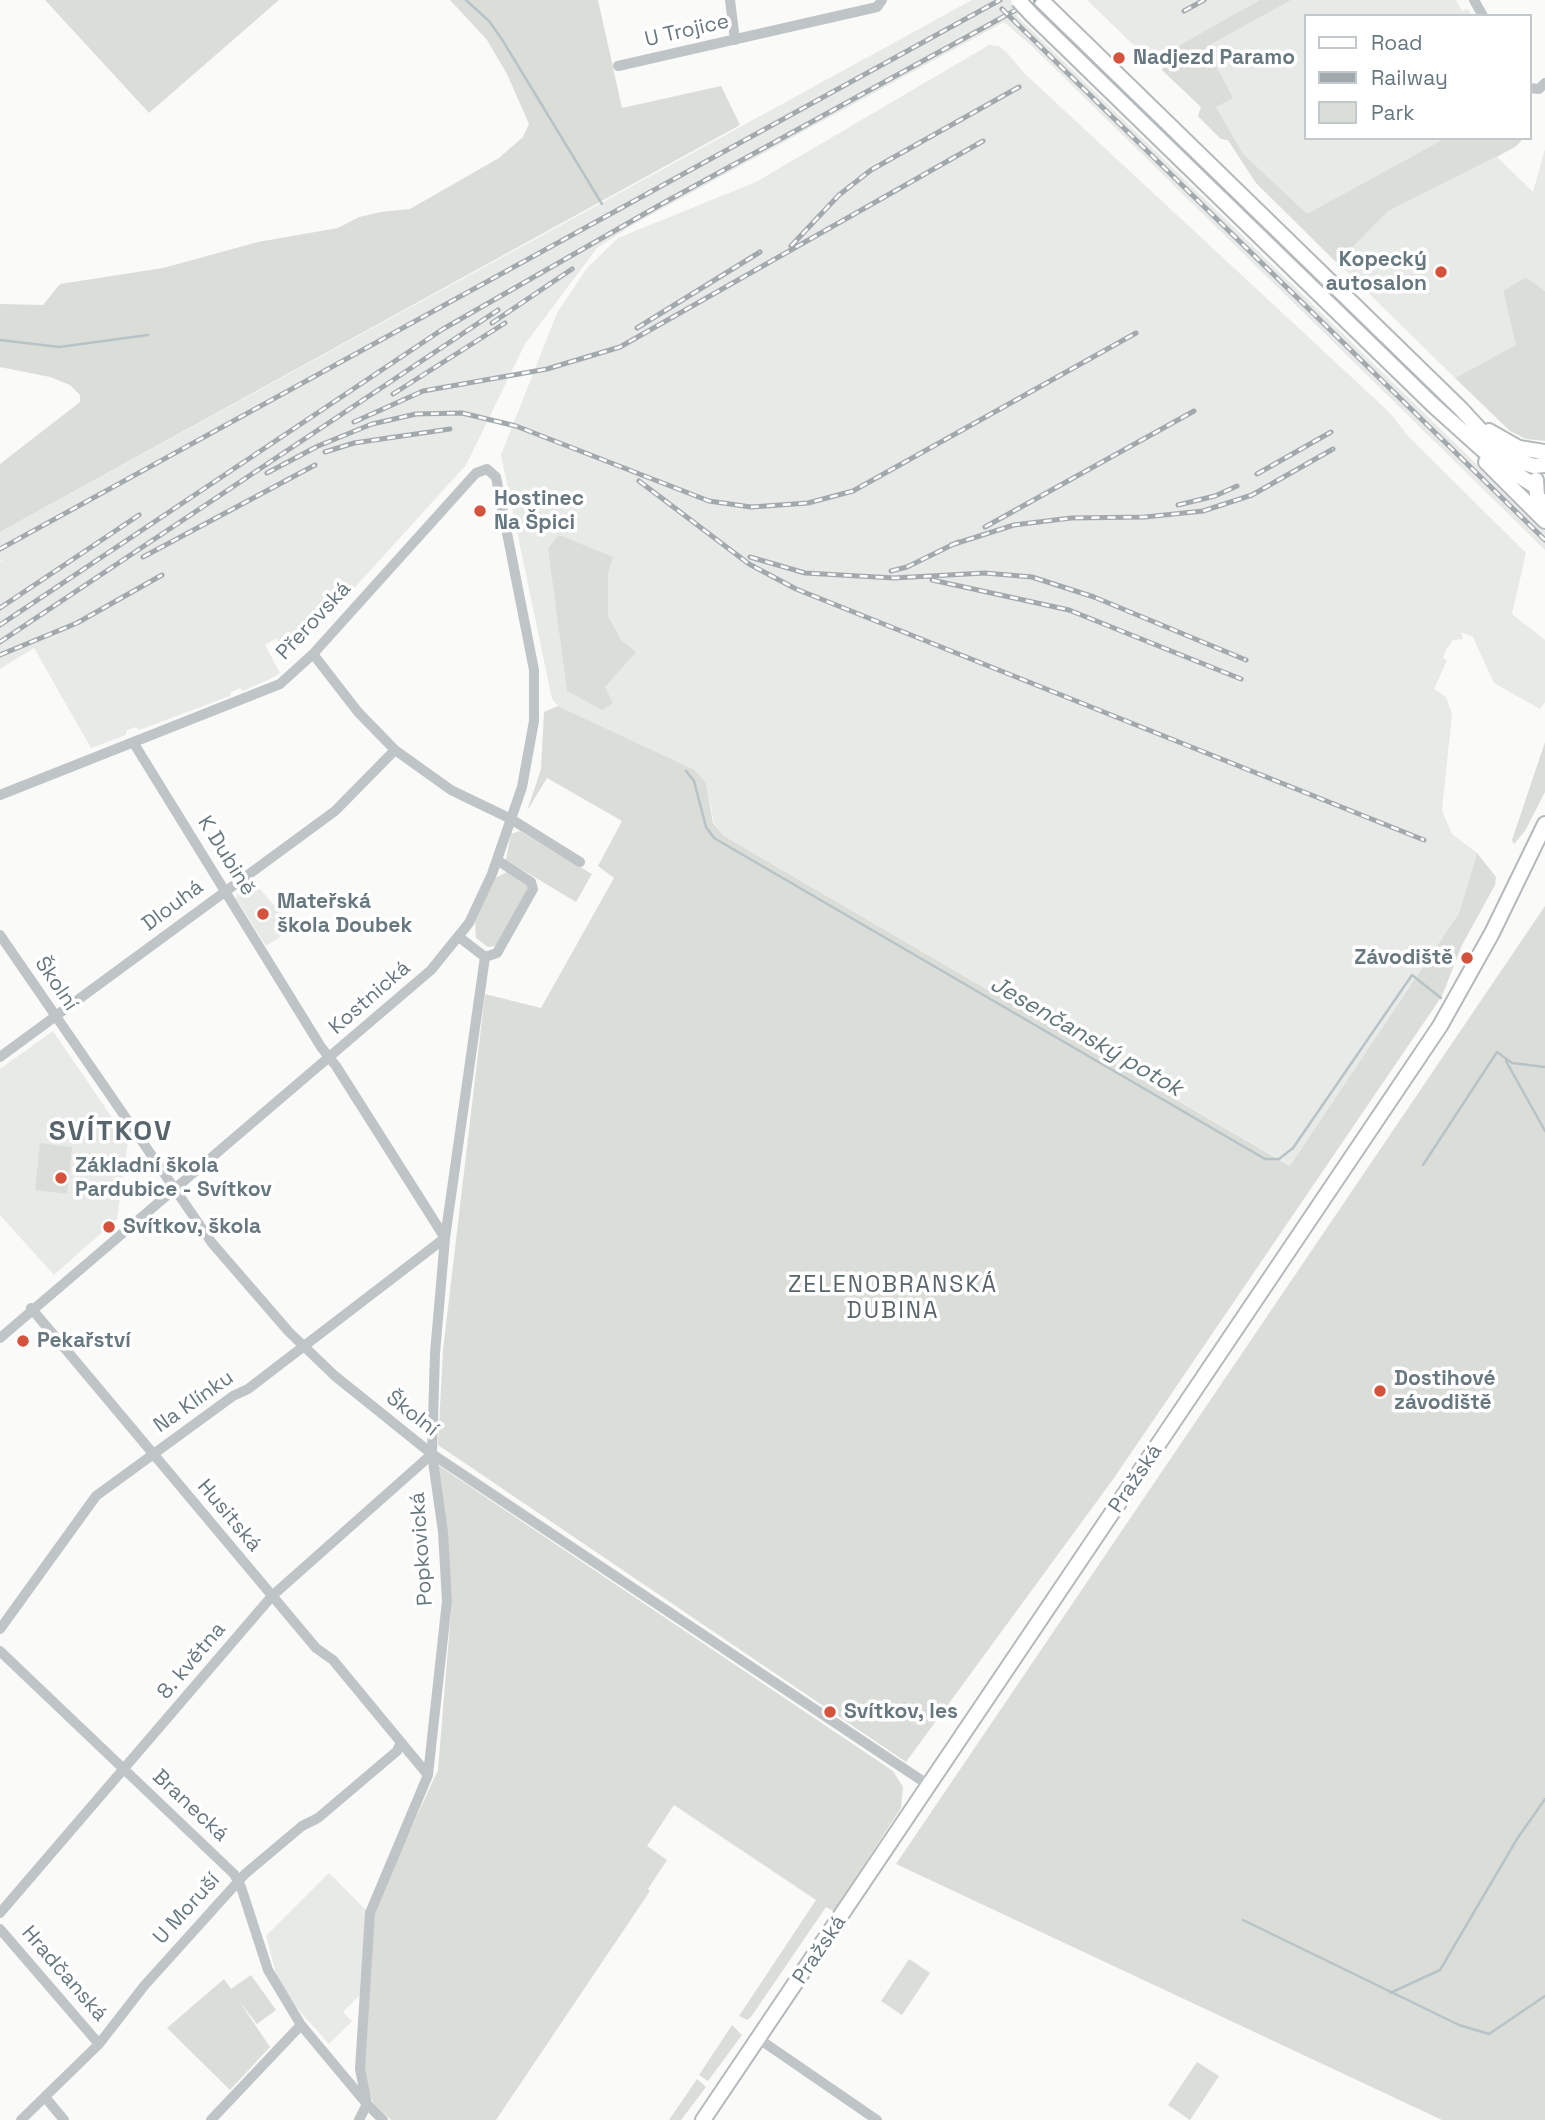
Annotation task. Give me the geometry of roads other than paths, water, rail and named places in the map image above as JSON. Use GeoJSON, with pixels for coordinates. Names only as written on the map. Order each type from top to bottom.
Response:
{"type":"FeatureCollection","features":[{"type":"Feature","properties":{"kind":"main road"},"geometry":{"type":"LineString","coordinates":[[1018,0],[1433,405],[1545,521]]}},
{"type":"Feature","properties":{"kind":"main road"},"geometry":{"type":"LineString","coordinates":[[1044,3],[1504,453],[1528,464],[1545,465]]}},
{"type":"Feature","properties":{"kind":"main road"},"geometry":{"type":"LineString","coordinates":[[1433,405],[1493,459],[1535,486]]}},
{"type":"Feature","properties":{"kind":"main road"},"geometry":{"type":"LineString","coordinates":[[1461,409],[1509,443],[1545,452]]}},
{"type":"Feature","properties":{"kind":"main road"},"geometry":{"type":"LineString","coordinates":[[1545,465],[1536,477],[1535,486],[1536,496],[1545,506]]}},
{"type":"Feature","properties":{"kind":"main road","name":"Pražská"},"geometry":{"type":"LineString","coordinates":[[703,2120],[1440,1026],[1492,933],[1545,824]]}},
{"type":"Feature","properties":{"kind":"street"},"geometry":{"type":"LineString","coordinates":[[730,0],[735,40]]}},
{"type":"Feature","properties":{"kind":"street","name":"U Trojice"},"geometry":{"type":"LineString","coordinates":[[618,66],[877,7],[882,0]]}},
{"type":"Feature","properties":{"kind":"street","name":"Přerovská"},"geometry":{"type":"LineString","coordinates":[[0,794],[270,689],[313,654],[476,472],[487,469],[496,477]]}},
{"type":"Feature","properties":{"kind":"street","name":"Kostnická"},"geometry":{"type":"LineString","coordinates":[[0,1338],[31,1308],[431,970],[459,937],[478,907],[512,819],[527,768],[536,696],[534,670],[496,477]]}},
{"type":"Feature","properties":{"kind":"street"},"geometry":{"type":"LineString","coordinates":[[313,654],[358,712],[395,750],[451,790],[512,819],[580,862]]}},
{"type":"Feature","properties":{"kind":"street","name":"K Dubině"},"geometry":{"type":"LineString","coordinates":[[133,742],[445,1238]]}},
{"type":"Feature","properties":{"kind":"street","name":"Dlouhá"},"geometry":{"type":"LineString","coordinates":[[0,1058],[346,803],[395,750]]}},
{"type":"Feature","properties":{"kind":"street"},"geometry":{"type":"LineString","coordinates":[[459,937],[485,957],[497,953],[533,889],[531,882],[497,860]]}},
{"type":"Feature","properties":{"kind":"street","name":"Školní"},"geometry":{"type":"LineString","coordinates":[[0,935],[173,1187],[235,1271],[303,1346],[357,1395],[432,1454],[930,1786]]}},
{"type":"Feature","properties":{"kind":"street","name":"Popkovická"},"geometry":{"type":"LineString","coordinates":[[368,2104],[362,2086],[360,2049],[370,1913],[428,1775],[432,1751],[447,1601],[443,1532],[432,1454],[435,1353],[445,1238],[485,957]]}},
{"type":"Feature","properties":{"kind":"street","name":"Na Klínku"},"geometry":{"type":"LineString","coordinates":[[0,1629],[92,1501],[445,1238]]}},
{"type":"Feature","properties":{"kind":"street","name":"Husitská"},"geometry":{"type":"LineString","coordinates":[[31,1308],[316,1648],[333,1660],[428,1775]]}},
{"type":"Feature","properties":{"kind":"street","name":"8. května"},"geometry":{"type":"LineString","coordinates":[[0,1913],[272,1596],[432,1454]]}},
{"type":"Feature","properties":{"kind":"street","name":"Branecká"},"geometry":{"type":"LineString","coordinates":[[0,1651],[238,1881],[268,1970],[301,2025],[368,2104]]}},
{"type":"Feature","properties":{"kind":"street","name":"U Moruší"},"geometry":{"type":"LineString","coordinates":[[21,2120],[99,2044],[144,1986],[238,1881],[302,1826],[328,1810],[397,1751],[400,1744]]}},
{"type":"Feature","properties":{"kind":"street"},"geometry":{"type":"LineString","coordinates":[[411,1754],[432,1751]]}},
{"type":"Feature","properties":{"kind":"street","name":"Hradčanská"},"geometry":{"type":"LineString","coordinates":[[0,1929],[99,2044]]}},
{"type":"Feature","properties":{"kind":"street"},"geometry":{"type":"LineString","coordinates":[[211,2120],[301,2025]]}},
{"type":"Feature","properties":{"kind":"street"},"geometry":{"type":"LineString","coordinates":[[760,2039],[877,2120]]}},
{"type":"Feature","properties":{"kind":"street"},"geometry":{"type":"LineString","coordinates":[[45,2097],[64,2120]]}},
{"type":"Feature","properties":{"kind":"street"},"geometry":{"type":"LineString","coordinates":[[359,2120],[368,2104],[383,2120]]}},
{"type":"Feature","properties":{"kind":"waterway","name":"Jesenčanský potok"},"geometry":{"type":"LineString","coordinates":[[466,0],[489,21],[503,41],[602,204]]}},
{"type":"Feature","properties":{"kind":"waterway"},"geometry":{"type":"LineString","coordinates":[[0,340],[59,347],[148,335]]}},
{"type":"Feature","properties":{"kind":"waterway","name":"Jesenčanský potok"},"geometry":{"type":"LineString","coordinates":[[686,771],[694,781],[706,827],[714,838],[1265,1159],[1279,1159],[1293,1148],[1412,975],[1441,998]]}},
{"type":"Feature","properties":{"kind":"waterway"},"geometry":{"type":"LineString","coordinates":[[1423,1165],[1497,1052],[1512,1063],[1545,1067]]}},
{"type":"Feature","properties":{"kind":"waterway"},"geometry":{"type":"LineString","coordinates":[[1506,1061],[1545,1131]]}},
{"type":"Feature","properties":{"kind":"waterway"},"geometry":{"type":"LineString","coordinates":[[1390,1993],[1440,1970],[1517,1839],[1545,1799]]}},
{"type":"Feature","properties":{"kind":"waterway"},"geometry":{"type":"LineString","coordinates":[[1243,1920],[1459,2025],[1489,2034],[1545,1996]]}},
{"type":"Feature","properties":{"kind":"railway"},"geometry":{"type":"LineString","coordinates":[[0,549],[1000,0]]}},
{"type":"Feature","properties":{"kind":"railway"},"geometry":{"type":"LineString","coordinates":[[0,625],[443,329],[658,206],[1034,0]]}},
{"type":"Feature","properties":{"kind":"railway"},"geometry":{"type":"LineString","coordinates":[[1184,11],[1204,0]]}},
{"type":"Feature","properties":{"kind":"railway"},"geometry":{"type":"LineString","coordinates":[[1002,9],[1545,540]]}},
{"type":"Feature","properties":{"kind":"railway"},"geometry":{"type":"LineString","coordinates":[[791,246],[839,195],[871,170],[1019,87]]}},
{"type":"Feature","properties":{"kind":"railway"},"geometry":{"type":"LineString","coordinates":[[354,422],[423,391],[547,369],[620,347],[983,141]]}},
{"type":"Feature","properties":{"kind":"railway"},"geometry":{"type":"LineString","coordinates":[[637,328],[760,252]]}},
{"type":"Feature","properties":{"kind":"railway"},"geometry":{"type":"LineString","coordinates":[[492,323],[572,269]]}},
{"type":"Feature","properties":{"kind":"railway"},"geometry":{"type":"LineString","coordinates":[[0,642],[498,310]]}},
{"type":"Feature","properties":{"kind":"railway"},"geometry":{"type":"LineString","coordinates":[[393,394],[505,323]]}},
{"type":"Feature","properties":{"kind":"railway"},"geometry":{"type":"LineString","coordinates":[[267,473],[318,446],[372,424],[416,414],[462,413],[516,426],[709,501],[751,507],[808,503],[853,491],[1136,333]]}},
{"type":"Feature","properties":{"kind":"railway"},"geometry":{"type":"LineString","coordinates":[[985,527],[1194,411]]}},
{"type":"Feature","properties":{"kind":"railway"},"geometry":{"type":"LineString","coordinates":[[325,452],[354,443],[450,429]]}},
{"type":"Feature","properties":{"kind":"railway"},"geometry":{"type":"LineString","coordinates":[[1257,474],[1331,432]]}},
{"type":"Feature","properties":{"kind":"railway"},"geometry":{"type":"LineString","coordinates":[[951,545],[1014,525],[1071,518],[1145,517],[1203,511],[1252,495],[1333,449]]}},
{"type":"Feature","properties":{"kind":"railway"},"geometry":{"type":"LineString","coordinates":[[143,557],[315,465]]}},
{"type":"Feature","properties":{"kind":"railway"},"geometry":{"type":"LineString","coordinates":[[639,481],[749,564],[796,589],[1424,840]]}},
{"type":"Feature","properties":{"kind":"railway"},"geometry":{"type":"LineString","coordinates":[[1178,505],[1215,496],[1237,486]]}},
{"type":"Feature","properties":{"kind":"railway"},"geometry":{"type":"LineString","coordinates":[[0,608],[139,515]]}},
{"type":"Feature","properties":{"kind":"railway"},"geometry":{"type":"LineString","coordinates":[[891,571],[907,567],[958,542]]}},
{"type":"Feature","properties":{"kind":"railway"},"geometry":{"type":"LineString","coordinates":[[750,557],[805,573],[894,578],[985,573],[1032,577],[1094,597],[1246,660]]}},
{"type":"Feature","properties":{"kind":"railway"},"geometry":{"type":"LineString","coordinates":[[0,655],[77,623],[162,575]]}},
{"type":"Feature","properties":{"kind":"railway"},"geometry":{"type":"LineString","coordinates":[[932,580],[1069,610],[1241,679]]}},
{"type":"Feature","properties":{"kind":"place","name":"Nadjezd Paramo"},"geometry":{"type":"Point","coordinates":[1119,58]}},
{"type":"Feature","properties":{"kind":"place","name":"Kopecký autosalon"},"geometry":{"type":"Point","coordinates":[1441,272]}},
{"type":"Feature","properties":{"kind":"place","name":"Hostinec Na Špici"},"geometry":{"type":"Point","coordinates":[480,511]}},
{"type":"Feature","properties":{"kind":"place","name":"Mateřská škola Doubek"},"geometry":{"type":"Point","coordinates":[263,914]}},
{"type":"Feature","properties":{"kind":"place","name":"Závodiště"},"geometry":{"type":"Point","coordinates":[1467,958]}},
{"type":"Feature","properties":{"kind":"place","name":"Základní škola Pardubice - Svítkov"},"geometry":{"type":"Point","coordinates":[61,1178]}},
{"type":"Feature","properties":{"kind":"place","name":"Svítkov, škola"},"geometry":{"type":"Point","coordinates":[109,1227]}},
{"type":"Feature","properties":{"kind":"place","name":"Pekařství"},"geometry":{"type":"Point","coordinates":[23,1341]}},
{"type":"Feature","properties":{"kind":"place","name":"Dostihové závodiště"},"geometry":{"type":"Point","coordinates":[1380,1391]}},
{"type":"Feature","properties":{"kind":"place","name":"Svítkov, les"},"geometry":{"type":"Point","coordinates":[830,1712]}},
{"type":"Feature","properties":{"kind":"district","name":"SVÍTKOV"},"geometry":{"type":"Point","coordinates":[111,1132]}},
{"type":"Feature","properties":{"kind":"district","name":"ZELENOBRANSKÁ DUBINA"},"geometry":{"type":"Point","coordinates":[893,1299]}}]}
